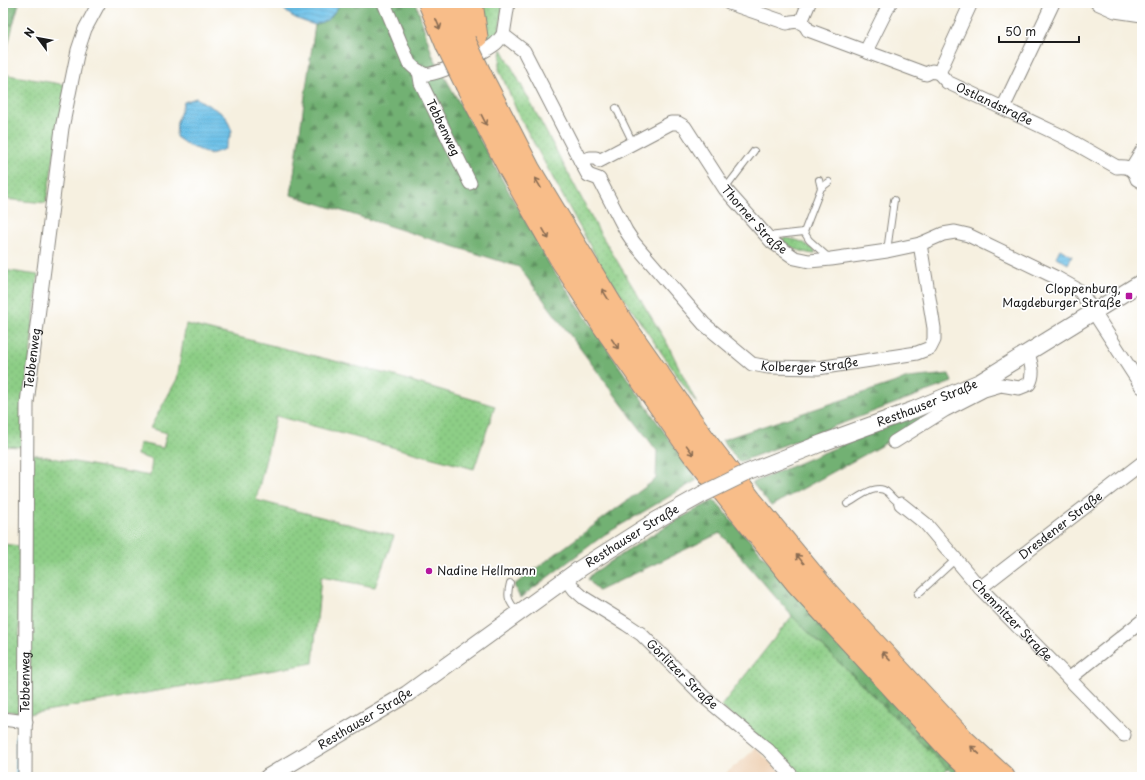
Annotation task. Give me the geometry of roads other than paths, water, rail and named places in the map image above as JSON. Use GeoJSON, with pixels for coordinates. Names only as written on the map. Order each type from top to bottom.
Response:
{"type":"FeatureCollection","features":[{"type":"Feature","properties":{"kind":"highway"},"geometry":{"type":"LineString","coordinates":[[429,3],[463,41],[479,78],[508,167],[561,260],[654,401],[692,454],[797,584],[949,749],[978,777]]}},
{"type":"Feature","properties":{"kind":"highway"},"geometry":{"type":"LineString","coordinates":[[448,3],[479,78],[510,114],[508,129],[530,170],[621,320],[708,444],[746,494],[828,593],[965,740],[1004,777]]}},
{"type":"Feature","properties":{"kind":"highway"},"geometry":{"type":"LineString","coordinates":[[463,41],[472,3]]}},
{"type":"Feature","properties":{"kind":"street","name":"Tebbenweg"},"geometry":{"type":"LineString","coordinates":[[25,777],[26,403],[62,128],[78,50],[84,29],[99,3]]}},
{"type":"Feature","properties":{"kind":"street","name":"Tebbenweg"},"geometry":{"type":"LineString","coordinates":[[384,3],[409,63],[419,71],[421,84],[470,184]]}},
{"type":"Feature","properties":{"kind":"street"},"geometry":{"type":"LineString","coordinates":[[419,71],[424,74],[434,74],[496,44],[503,35],[508,3]]}},
{"type":"Feature","properties":{"kind":"street"},"geometry":{"type":"LineString","coordinates":[[729,3],[787,23],[793,21],[801,22],[806,25],[808,30],[926,74],[932,71],[939,73],[971,3]]}},
{"type":"Feature","properties":{"kind":"street"},"geometry":{"type":"LineString","coordinates":[[801,22],[809,3]]}},
{"type":"Feature","properties":{"kind":"street"},"geometry":{"type":"LineString","coordinates":[[866,51],[890,3]]}},
{"type":"Feature","properties":{"kind":"street"},"geometry":{"type":"LineString","coordinates":[[1003,108],[1053,3]]}},
{"type":"Feature","properties":{"kind":"street"},"geometry":{"type":"LineString","coordinates":[[1097,3],[1115,11],[1142,15]]}},
{"type":"Feature","properties":{"kind":"street"},"geometry":{"type":"LineString","coordinates":[[503,35],[524,51],[581,162]]}},
{"type":"Feature","properties":{"kind":"street","name":"Ostlandstraße"},"geometry":{"type":"LineString","coordinates":[[939,73],[947,82],[1064,137],[1117,168],[1125,167],[1131,169]]}},
{"type":"Feature","properties":{"kind":"street","name":"Thorner Straße"},"geometry":{"type":"LineString","coordinates":[[581,162],[590,158],[596,158],[599,160],[671,123],[678,123],[685,127],[725,190],[772,242],[795,258],[809,261],[830,259],[887,251],[920,244],[943,234],[955,232],[968,235],[1055,277],[1080,291],[1142,387]]}},
{"type":"Feature","properties":{"kind":"street"},"geometry":{"type":"LineString","coordinates":[[1142,151],[1131,169],[1136,174],[1137,179],[1142,182]]}},
{"type":"Feature","properties":{"kind":"street","name":"Kolberger Straße"},"geometry":{"type":"LineString","coordinates":[[599,160],[601,167],[599,179],[626,231],[634,243],[704,324],[752,364],[768,367],[818,368],[917,353],[930,348],[934,340],[934,328],[920,244]]}},
{"type":"Feature","properties":{"kind":"street","name":"Kolberger Straße"},"geometry":{"type":"LineString","coordinates":[[581,162],[588,175],[599,179]]}},
{"type":"Feature","properties":{"kind":"street","name":"Resthauser Straße"},"geometry":{"type":"LineString","coordinates":[[268,777],[407,694],[566,578],[655,521],[703,494],[746,473],[912,410],[980,382],[1142,282]]}},
{"type":"Feature","properties":{"kind":"street","name":"Resthauser Straße"},"geometry":{"type":"LineString","coordinates":[[894,442],[945,410],[984,390],[1001,385],[1019,388],[1029,384],[1032,378],[1032,369],[1028,353]]}},
{"type":"Feature","properties":{"kind":"street","name":"Dresdener Straße"},"geometry":{"type":"LineString","coordinates":[[980,588],[1142,464]]}},
{"type":"Feature","properties":{"kind":"street","name":"Chemnitzer Straße"},"geometry":{"type":"LineString","coordinates":[[901,504],[926,524],[980,588],[1070,678],[1079,690],[1124,735]]}},
{"type":"Feature","properties":{"kind":"street","name":"Görlitzer Straße"},"geometry":{"type":"LineString","coordinates":[[566,578],[575,590],[584,598],[641,634],[704,697],[768,750],[793,777]]}},
{"type":"Feature","properties":{"kind":"street"},"geometry":{"type":"LineString","coordinates":[[1070,678],[1142,621]]}},
{"type":"Feature","properties":{"kind":"street","name":"Tebbenweg"},"geometry":{"type":"LineString","coordinates":[[3,719],[26,722]]}},
{"type":"Feature","properties":{"kind":"lane"},"geometry":{"type":"LineString","coordinates":[[616,108],[634,143]]}},
{"type":"Feature","properties":{"kind":"lane"},"geometry":{"type":"LineString","coordinates":[[725,190],[754,151]]}},
{"type":"Feature","properties":{"kind":"lane"},"geometry":{"type":"LineString","coordinates":[[819,180],[821,188]]}},
{"type":"Feature","properties":{"kind":"lane"},"geometry":{"type":"LineString","coordinates":[[804,232],[821,188],[829,182]]}},
{"type":"Feature","properties":{"kind":"lane"},"geometry":{"type":"LineString","coordinates":[[887,251],[894,200]]}},
{"type":"Feature","properties":{"kind":"lane"},"geometry":{"type":"LineString","coordinates":[[768,236],[804,232]]}},
{"type":"Feature","properties":{"kind":"lane"},"geometry":{"type":"LineString","coordinates":[[804,232],[809,240],[830,259]]}},
{"type":"Feature","properties":{"kind":"lane"},"geometry":{"type":"LineString","coordinates":[[847,504],[878,488],[886,491],[894,500],[901,504]]}},
{"type":"Feature","properties":{"kind":"lane"},"geometry":{"type":"LineString","coordinates":[[918,594],[956,559]]}},
{"type":"Feature","properties":{"kind":"lane"},"geometry":{"type":"LineString","coordinates":[[510,583],[508,599],[518,614]]}},
{"type":"Feature","properties":{"kind":"water"},"geometry":{"type":"Polygon","coordinates":[[[281,3],[341,3],[329,19],[315,25],[290,15],[283,8],[281,3]]]}},
{"type":"Feature","properties":{"kind":"water"},"geometry":{"type":"Polygon","coordinates":[[[196,98],[225,115],[232,131],[225,149],[211,154],[189,146],[176,137],[177,122],[184,102],[196,98]]]}},
{"type":"Feature","properties":{"kind":"water"},"geometry":{"type":"Polygon","coordinates":[[[1060,249],[1072,256],[1068,264],[1056,257],[1060,249]]]}},
{"type":"Feature","properties":{"kind":"waterway"},"geometry":{"type":"LineString","coordinates":[[17,735],[17,777]]}},
{"type":"Feature","properties":{"kind":"place","name":"Cloppenburg, Magdeburger Straße"},"geometry":{"type":"Point","coordinates":[1129,296]}},
{"type":"Feature","properties":{"kind":"place","name":"Nadine Hellmann"},"geometry":{"type":"Point","coordinates":[429,571]}}]}
